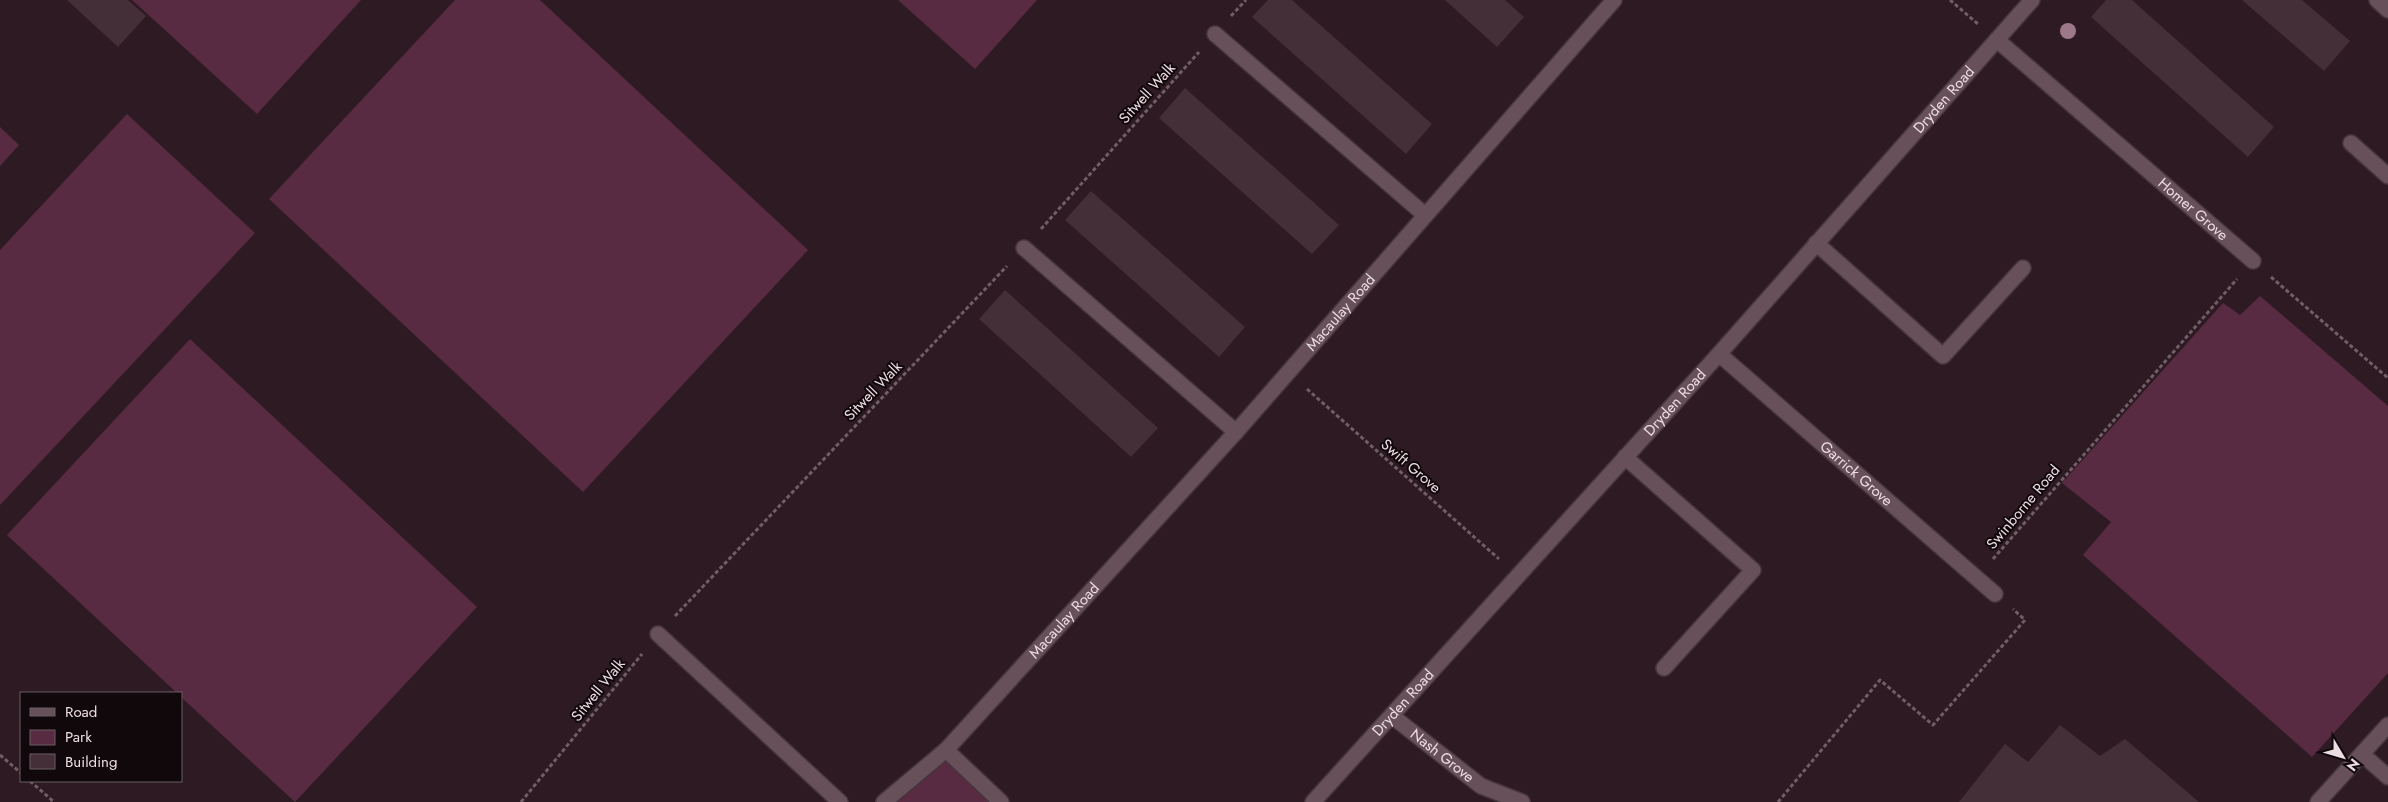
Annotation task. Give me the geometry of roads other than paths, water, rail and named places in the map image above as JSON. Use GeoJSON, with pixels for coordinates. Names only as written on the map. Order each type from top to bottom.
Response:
{"type":"FeatureCollection","features":[{"type":"Feature","properties":{"kind":"street","name":"Macaulay Road"},"geometry":{"type":"LineString","coordinates":[[884,802],[946,750],[1236,432],[1614,0]]}},
{"type":"Feature","properties":{"kind":"street","name":"Dryden Road"},"geometry":{"type":"LineString","coordinates":[[1313,802],[1626,457],[2032,0]]}},
{"type":"Feature","properties":{"kind":"street"},"geometry":{"type":"LineString","coordinates":[[2377,0],[2388,10]]}},
{"type":"Feature","properties":{"kind":"street"},"geometry":{"type":"LineString","coordinates":[[1215,34],[1425,215]]}},
{"type":"Feature","properties":{"kind":"street","name":"Homer Grove"},"geometry":{"type":"LineString","coordinates":[[1997,40],[2253,261]]}},
{"type":"Feature","properties":{"kind":"street"},"geometry":{"type":"LineString","coordinates":[[2351,143],[2388,176]]}},
{"type":"Feature","properties":{"kind":"street"},"geometry":{"type":"LineString","coordinates":[[1816,244],[1944,356],[2023,268]]}},
{"type":"Feature","properties":{"kind":"street"},"geometry":{"type":"LineString","coordinates":[[1024,248],[1236,432]]}},
{"type":"Feature","properties":{"kind":"street","name":"Garrick Grove"},"geometry":{"type":"LineString","coordinates":[[1718,354],[1995,594]]}},
{"type":"Feature","properties":{"kind":"street"},"geometry":{"type":"LineString","coordinates":[[1626,457],[1753,570],[1664,668]]}},
{"type":"Feature","properties":{"kind":"street"},"geometry":{"type":"LineString","coordinates":[[658,634],[840,802]]}},
{"type":"Feature","properties":{"kind":"street","name":"Nash Grove"},"geometry":{"type":"LineString","coordinates":[[1392,716],[1481,786],[1522,802]]}},
{"type":"Feature","properties":{"kind":"street"},"geometry":{"type":"LineString","coordinates":[[2318,802],[2388,725]]}},
{"type":"Feature","properties":{"kind":"street"},"geometry":{"type":"LineString","coordinates":[[946,750],[1001,802]]}},
{"type":"Feature","properties":{"kind":"street"},"geometry":{"type":"LineString","coordinates":[[2362,754],[2388,777]]}}]}
